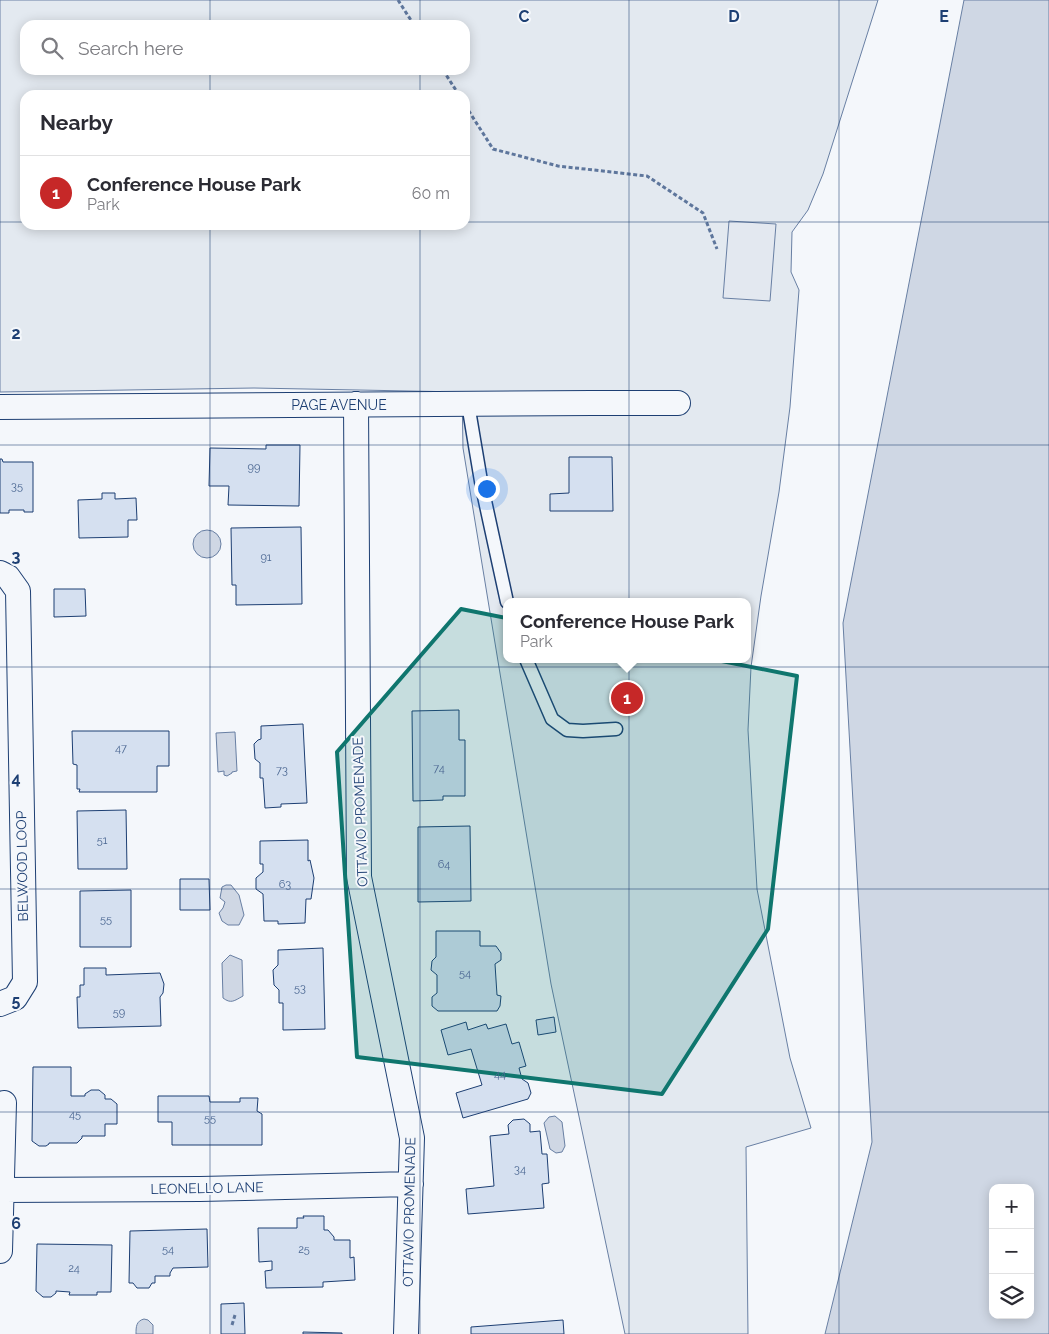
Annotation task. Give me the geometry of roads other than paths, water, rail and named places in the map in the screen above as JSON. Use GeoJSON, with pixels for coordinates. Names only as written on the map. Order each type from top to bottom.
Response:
{"type":"FeatureCollection","features":[{"type":"Feature","properties":{"kind":"street","name":"PAGE AVENUE"},"geometry":{"type":"LineString","coordinates":[[0,407],[678,403]]}},
{"type":"Feature","properties":{"kind":"street","name":"OTTAVIO PROMENADE"},"geometry":{"type":"LineString","coordinates":[[356,404],[359,877],[412,1138],[406,1334]]}},
{"type":"Feature","properties":{"kind":"street","name":"BELWOOD LOOP"},"geometry":{"type":"LineString","coordinates":[[0,573],[8,577],[18,591],[25,982],[15,998],[0,1004]]}},
{"type":"Feature","properties":{"kind":"street"},"geometry":{"type":"LineString","coordinates":[[0,1251],[4,1103]]}},
{"type":"Feature","properties":{"kind":"street","name":"LEONELLO LANE"},"geometry":{"type":"LineString","coordinates":[[2,1190],[200,1189],[411,1184]]}},
{"type":"Feature","properties":{"kind":"lane"},"geometry":{"type":"LineString","coordinates":[[468,404],[482,487],[506,598]]}},
{"type":"Feature","properties":{"kind":"lane"},"geometry":{"type":"LineString","coordinates":[[528,663],[552,719],[567,730],[616,729]]}},
{"type":"Feature","properties":{"kind":"place","name":"Conference House Park"},"geometry":{"type":"Point","coordinates":[627,698]}}]}
